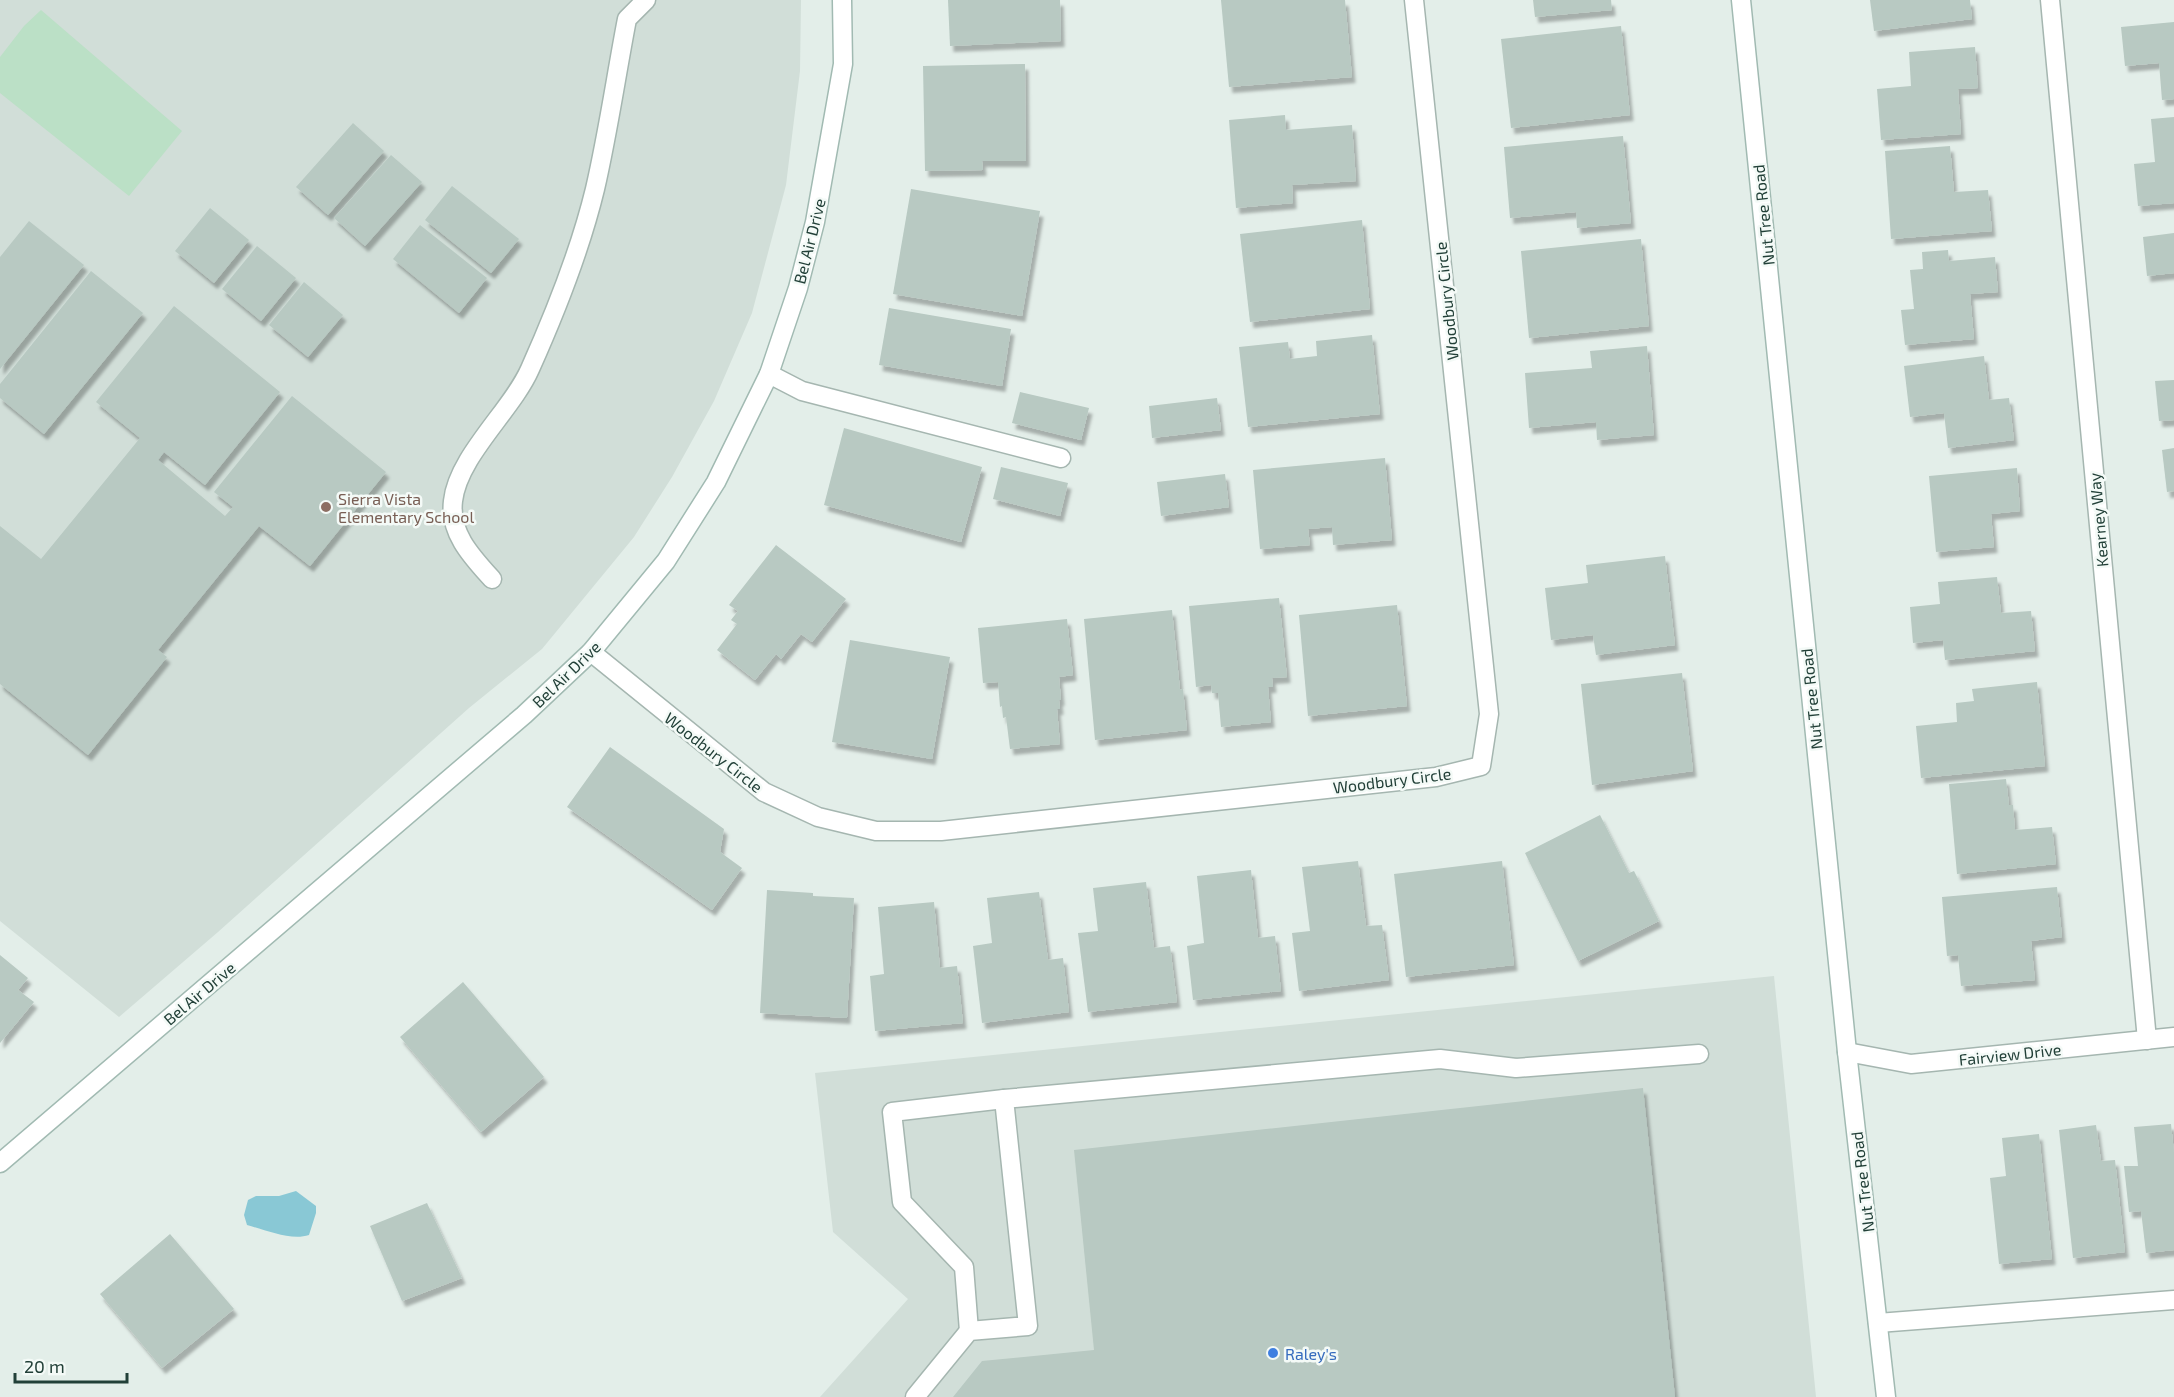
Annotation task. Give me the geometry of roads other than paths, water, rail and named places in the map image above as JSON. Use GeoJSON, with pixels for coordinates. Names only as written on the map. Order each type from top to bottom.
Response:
{"type":"FeatureCollection","features":[{"type":"Feature","properties":{"kind":"street"},"geometry":{"type":"LineString","coordinates":[[492,579],[465,548],[455,525],[453,501],[460,472],[529,372],[567,279],[595,190],[627,19],[646,0]]}},
{"type":"Feature","properties":{"kind":"street","name":"Bel Air Drive"},"geometry":{"type":"LineString","coordinates":[[0,1163],[524,715],[591,652],[666,561],[716,482],[769,374],[798,288],[820,199],[843,64],[842,0]]}},
{"type":"Feature","properties":{"kind":"street","name":"Woodbury Circle"},"geometry":{"type":"LineString","coordinates":[[591,652],[764,792],[818,818],[876,831],[941,831],[1436,777],[1481,766],[1489,714],[1414,0]]}},
{"type":"Feature","properties":{"kind":"street","name":"Nut Tree Road"},"geometry":{"type":"LineString","coordinates":[[1741,0],[1847,1052],[1886,1397]]}},
{"type":"Feature","properties":{"kind":"street","name":"Kearney Way"},"geometry":{"type":"LineString","coordinates":[[2050,0],[2147,1040]]}},
{"type":"Feature","properties":{"kind":"street"},"geometry":{"type":"LineString","coordinates":[[769,374],[802,392],[1061,459]]}},
{"type":"Feature","properties":{"kind":"street","name":"Fairview Drive"},"geometry":{"type":"LineString","coordinates":[[1847,1052],[1911,1064],[2174,1037]]}},
{"type":"Feature","properties":{"kind":"street"},"geometry":{"type":"LineString","coordinates":[[915,1397],[969,1331],[964,1267],[902,1202],[892,1112],[1440,1059],[1516,1068],[1699,1054]]}},
{"type":"Feature","properties":{"kind":"street"},"geometry":{"type":"LineString","coordinates":[[969,1331],[1028,1326],[1004,1100]]}},
{"type":"Feature","properties":{"kind":"street"},"geometry":{"type":"LineString","coordinates":[[1878,1323],[2174,1300]]}},
{"type":"Feature","properties":{"kind":"water"},"geometry":{"type":"Polygon","coordinates":[[[296,1191],[316,1206],[309,1235],[286,1236],[247,1225],[244,1215],[248,1200],[256,1196],[279,1196],[296,1191]]]}},
{"type":"Feature","properties":{"kind":"place","name":"Sierra Vista Elementary School"},"geometry":{"type":"Point","coordinates":[326,507]}},
{"type":"Feature","properties":{"kind":"place","name":"Raley's"},"geometry":{"type":"Point","coordinates":[1273,1353]}}]}
